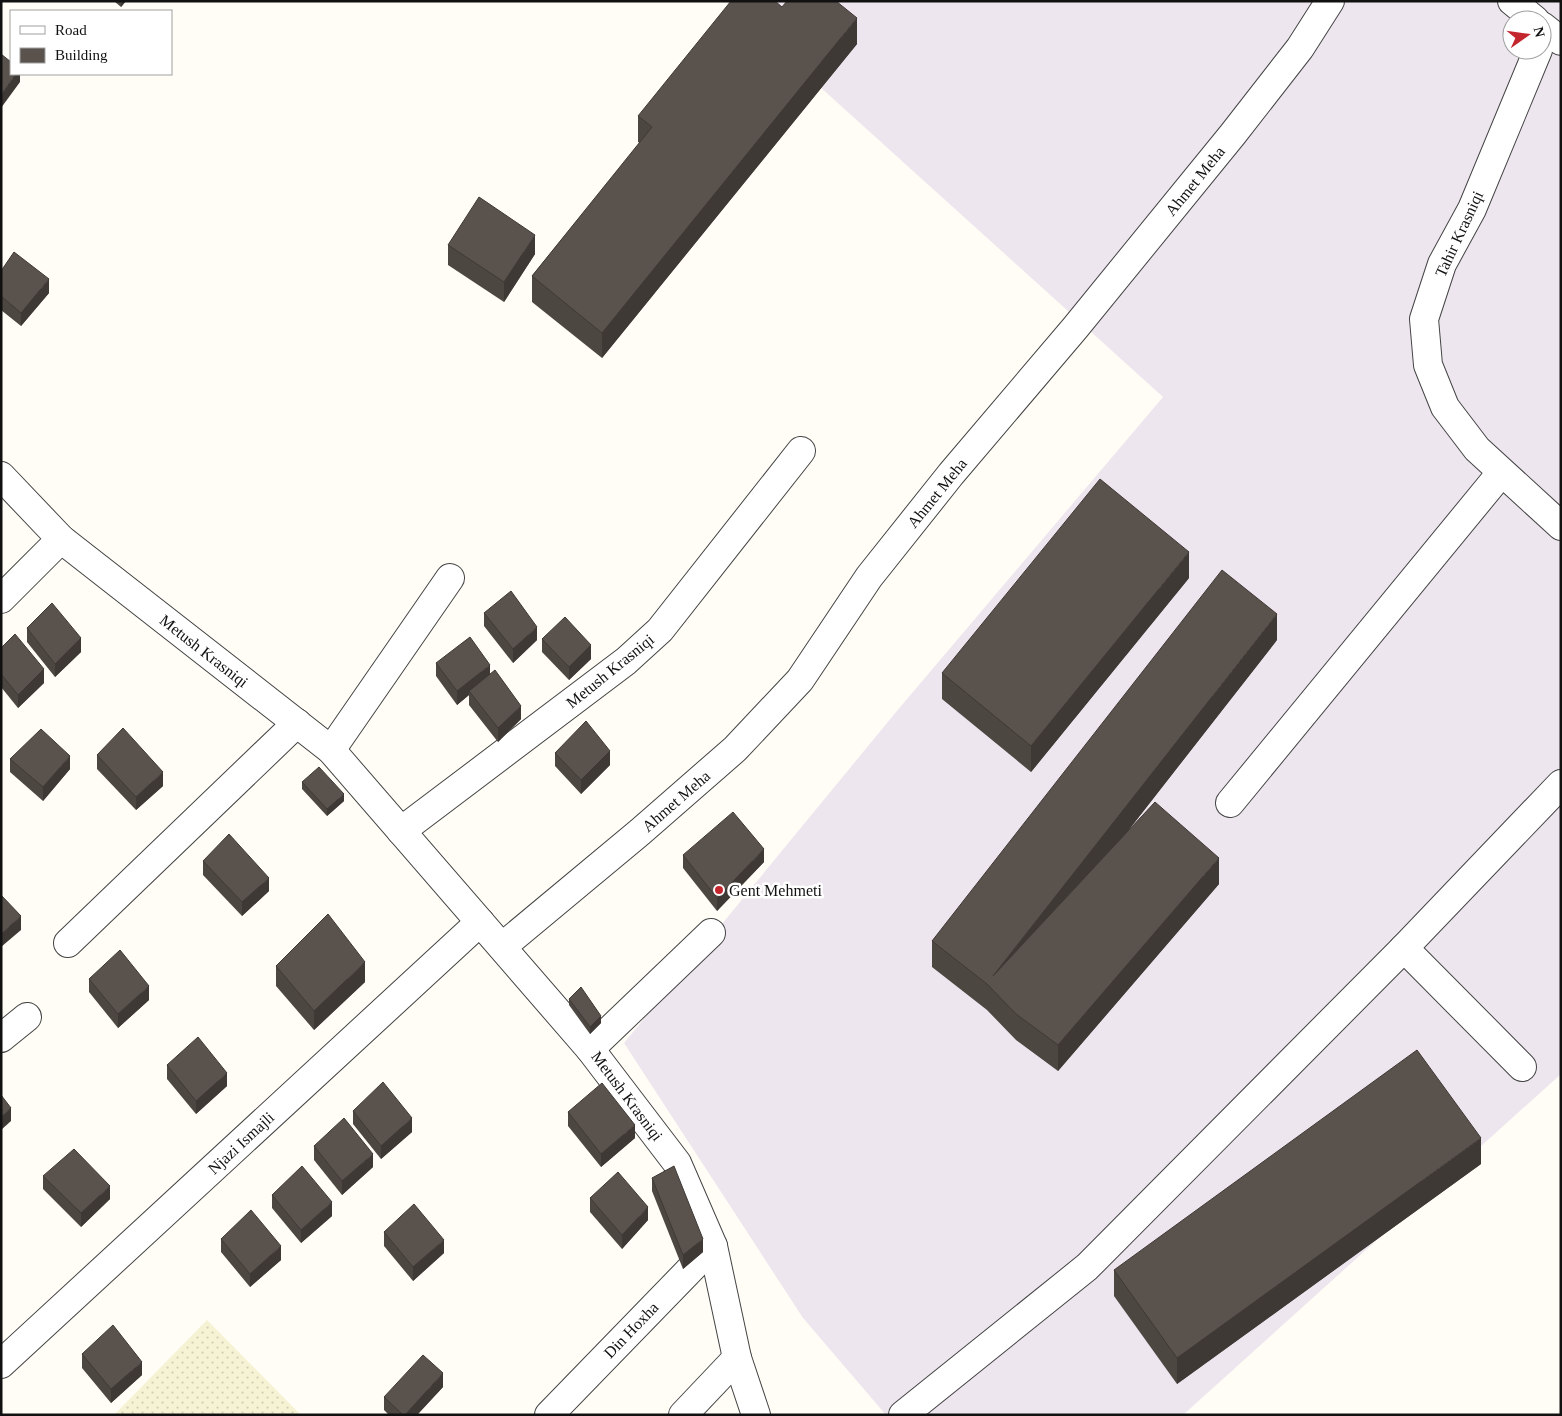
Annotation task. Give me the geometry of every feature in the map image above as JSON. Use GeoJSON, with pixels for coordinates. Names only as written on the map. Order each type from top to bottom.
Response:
{"type":"FeatureCollection","features":[{"type":"Feature","properties":{"kind":"street","name":"Ahmet Meha"},"geometry":{"type":"LineString","coordinates":[[503,946],[640,832],[735,749],[800,680],[869,577],[951,474],[1075,328],[1233,134],[1300,48],[1330,1]]}},
{"type":"Feature","properties":{"kind":"street","name":"Tahir Krasniqi"},"geometry":{"type":"LineString","coordinates":[[1534,60],[1472,209],[1442,264],[1424,319],[1428,365],[1445,407],[1476,449],[1561,526]]}},
{"type":"Feature","properties":{"kind":"street","name":"Metush Krasniqi"},"geometry":{"type":"LineString","coordinates":[[401,831],[626,661],[660,630],[801,451]]}},
{"type":"Feature","properties":{"kind":"street"},"geometry":{"type":"LineString","coordinates":[[1230,803],[1501,473]]}},
{"type":"Feature","properties":{"kind":"street","name":"Metush Krasniqi"},"geometry":{"type":"LineString","coordinates":[[1,476],[60,539],[331,750],[503,946],[590,1049],[677,1162],[713,1246],[737,1358],[756,1415]]}},
{"type":"Feature","properties":{"kind":"street"},"geometry":{"type":"LineString","coordinates":[[1,598],[60,539]]}},
{"type":"Feature","properties":{"kind":"street"},"geometry":{"type":"LineString","coordinates":[[331,750],[450,578]]}},
{"type":"Feature","properties":{"kind":"street"},"geometry":{"type":"LineString","coordinates":[[68,943],[296,723]]}},
{"type":"Feature","properties":{"kind":"street"},"geometry":{"type":"LineString","coordinates":[[903,1415],[1087,1268],[1404,948],[1561,784]]}},
{"type":"Feature","properties":{"kind":"street","name":"Njazi Ismajli"},"geometry":{"type":"LineString","coordinates":[[1,1364],[480,922]]}},
{"type":"Feature","properties":{"kind":"street"},"geometry":{"type":"LineString","coordinates":[[590,1049],[711,933]]}},
{"type":"Feature","properties":{"kind":"street"},"geometry":{"type":"LineString","coordinates":[[1404,948],[1522,1068]]}},
{"type":"Feature","properties":{"kind":"street"},"geometry":{"type":"LineString","coordinates":[[1,1038],[27,1016]]}},
{"type":"Feature","properties":{"kind":"street","name":"Din Hoxha"},"geometry":{"type":"LineString","coordinates":[[549,1415],[713,1246]]}},
{"type":"Feature","properties":{"kind":"street"},"geometry":{"type":"LineString","coordinates":[[683,1415],[737,1358]]}},
{"type":"Feature","properties":{"kind":"shaded area"},"geometry":{"type":"Polygon","coordinates":[[[725,1],[1561,1],[1561,1074],[1183,1415],[886,1415],[803,1318],[624,1043],[896,712],[1163,397],[725,1]]]}},
{"type":"Feature","properties":{"kind":"shaded area"},"geometry":{"type":"Polygon","coordinates":[[[207,1320],[301,1415],[114,1415],[207,1320]]]}},
{"type":"Feature","properties":{"kind":"building"},"geometry":{"type":"Polygon","coordinates":[[[731,1],[775,1],[782,7],[787,1],[836,1],[857,18],[602,333],[532,276],[652,127],[638,116],[731,1]]]}},
{"type":"Feature","properties":{"kind":"building"},"geometry":{"type":"Polygon","coordinates":[[[1,54],[10,61],[10,75],[15,75],[1,95],[1,54]]]}},
{"type":"Feature","properties":{"kind":"building"},"geometry":{"type":"Polygon","coordinates":[[[479,197],[535,235],[504,282],[448,245],[479,197]]]}},
{"type":"Feature","properties":{"kind":"building"},"geometry":{"type":"Polygon","coordinates":[[[14,252],[49,279],[21,313],[1,296],[1,271],[14,252]]]}},
{"type":"Feature","properties":{"kind":"building"},"geometry":{"type":"Polygon","coordinates":[[[1100,479],[1189,552],[1031,746],[942,673],[1100,479]]]}},
{"type":"Feature","properties":{"kind":"building"},"geometry":{"type":"Polygon","coordinates":[[[1222,570],[1277,614],[993,976],[1155,802],[1219,858],[1058,1045],[1016,1014],[987,984],[932,941],[1222,570]]]}},
{"type":"Feature","properties":{"kind":"building"},"geometry":{"type":"Polygon","coordinates":[[[511,591],[537,627],[513,649],[484,613],[511,591]]]}},
{"type":"Feature","properties":{"kind":"building"},"geometry":{"type":"Polygon","coordinates":[[[52,603],[81,638],[55,664],[27,628],[52,603]]]}},
{"type":"Feature","properties":{"kind":"building"},"geometry":{"type":"Polygon","coordinates":[[[565,617],[591,645],[569,667],[542,639],[565,617]]]}},
{"type":"Feature","properties":{"kind":"building"},"geometry":{"type":"Polygon","coordinates":[[[15,634],[44,669],[18,695],[1,674],[1,648],[15,634]]]}},
{"type":"Feature","properties":{"kind":"building"},"geometry":{"type":"Polygon","coordinates":[[[470,637],[490,665],[457,691],[436,663],[470,637]]]}},
{"type":"Feature","properties":{"kind":"building"},"geometry":{"type":"Polygon","coordinates":[[[495,670],[521,706],[498,728],[469,691],[495,670]]]}},
{"type":"Feature","properties":{"kind":"building"},"geometry":{"type":"Polygon","coordinates":[[[586,721],[610,751],[581,780],[555,753],[586,721]]]}},
{"type":"Feature","properties":{"kind":"building"},"geometry":{"type":"Polygon","coordinates":[[[123,728],[163,772],[136,797],[97,755],[123,728]]]}},
{"type":"Feature","properties":{"kind":"building"},"geometry":{"type":"Polygon","coordinates":[[[41,729],[70,756],[43,787],[10,759],[41,729]]]}},
{"type":"Feature","properties":{"kind":"building"},"geometry":{"type":"Polygon","coordinates":[[[319,767],[344,794],[327,809],[302,782],[319,767]]]}},
{"type":"Feature","properties":{"kind":"building","name":"Gent Mehmeti"},"geometry":{"type":"Polygon","coordinates":[[[733,812],[764,849],[717,898],[683,855],[733,812]]]}},
{"type":"Feature","properties":{"kind":"building"},"geometry":{"type":"Polygon","coordinates":[[[229,834],[269,878],[242,902],[203,861],[229,834]]]}},
{"type":"Feature","properties":{"kind":"building"},"geometry":{"type":"Polygon","coordinates":[[[1,895],[21,916],[1,934],[1,895]]]}},
{"type":"Feature","properties":{"kind":"building"},"geometry":{"type":"Polygon","coordinates":[[[328,914],[365,962],[314,1011],[276,966],[328,914]]]}},
{"type":"Feature","properties":{"kind":"building"},"geometry":{"type":"Polygon","coordinates":[[[120,950],[149,986],[118,1014],[89,979],[120,950]]]}},
{"type":"Feature","properties":{"kind":"building"},"geometry":{"type":"Polygon","coordinates":[[[581,987],[601,1016],[590,1027],[569,999],[581,987]]]}},
{"type":"Feature","properties":{"kind":"building"},"geometry":{"type":"Polygon","coordinates":[[[198,1037],[227,1073],[196,1101],[167,1065],[198,1037]]]}},
{"type":"Feature","properties":{"kind":"building"},"geometry":{"type":"Polygon","coordinates":[[[1417,1050],[1481,1138],[1177,1358],[1114,1270],[1417,1050]]]}},
{"type":"Feature","properties":{"kind":"building"},"geometry":{"type":"Polygon","coordinates":[[[383,1082],[412,1118],[381,1146],[353,1111],[383,1082]]]}},
{"type":"Feature","properties":{"kind":"building"},"geometry":{"type":"Polygon","coordinates":[[[602,1083],[635,1125],[601,1154],[568,1112],[602,1083]]]}},
{"type":"Feature","properties":{"kind":"building"},"geometry":{"type":"Polygon","coordinates":[[[1,1095],[11,1108],[1,1117],[1,1095]]]}},
{"type":"Feature","properties":{"kind":"building"},"geometry":{"type":"Polygon","coordinates":[[[344,1118],[373,1154],[342,1181],[314,1146],[344,1118]]]}},
{"type":"Feature","properties":{"kind":"building"},"geometry":{"type":"Polygon","coordinates":[[[74,1149],[110,1186],[81,1213],[43,1176],[74,1149]]]}},
{"type":"Feature","properties":{"kind":"building"},"geometry":{"type":"Polygon","coordinates":[[[302,1166],[332,1202],[301,1230],[272,1195],[302,1166]]]}},
{"type":"Feature","properties":{"kind":"building"},"geometry":{"type":"Polygon","coordinates":[[[674,1166],[703,1239],[683,1255],[652,1178],[674,1166]]]}},
{"type":"Feature","properties":{"kind":"building"},"geometry":{"type":"Polygon","coordinates":[[[618,1172],[648,1207],[622,1235],[590,1198],[618,1172]]]}},
{"type":"Feature","properties":{"kind":"building"},"geometry":{"type":"Polygon","coordinates":[[[414,1204],[444,1240],[413,1267],[384,1232],[414,1204]]]}},
{"type":"Feature","properties":{"kind":"building"},"geometry":{"type":"Polygon","coordinates":[[[251,1210],[281,1246],[250,1274],[221,1239],[251,1210]]]}},
{"type":"Feature","properties":{"kind":"building"},"geometry":{"type":"Polygon","coordinates":[[[113,1325],[142,1362],[111,1389],[82,1354],[113,1325]]]}},
{"type":"Feature","properties":{"kind":"building"},"geometry":{"type":"Polygon","coordinates":[[[423,1355],[443,1373],[403,1415],[384,1397],[423,1355]]]}},
{"type":"Feature","properties":{"kind":"place","name":"Gent Mehmeti"},"geometry":{"type":"Point","coordinates":[719,890]}}]}
